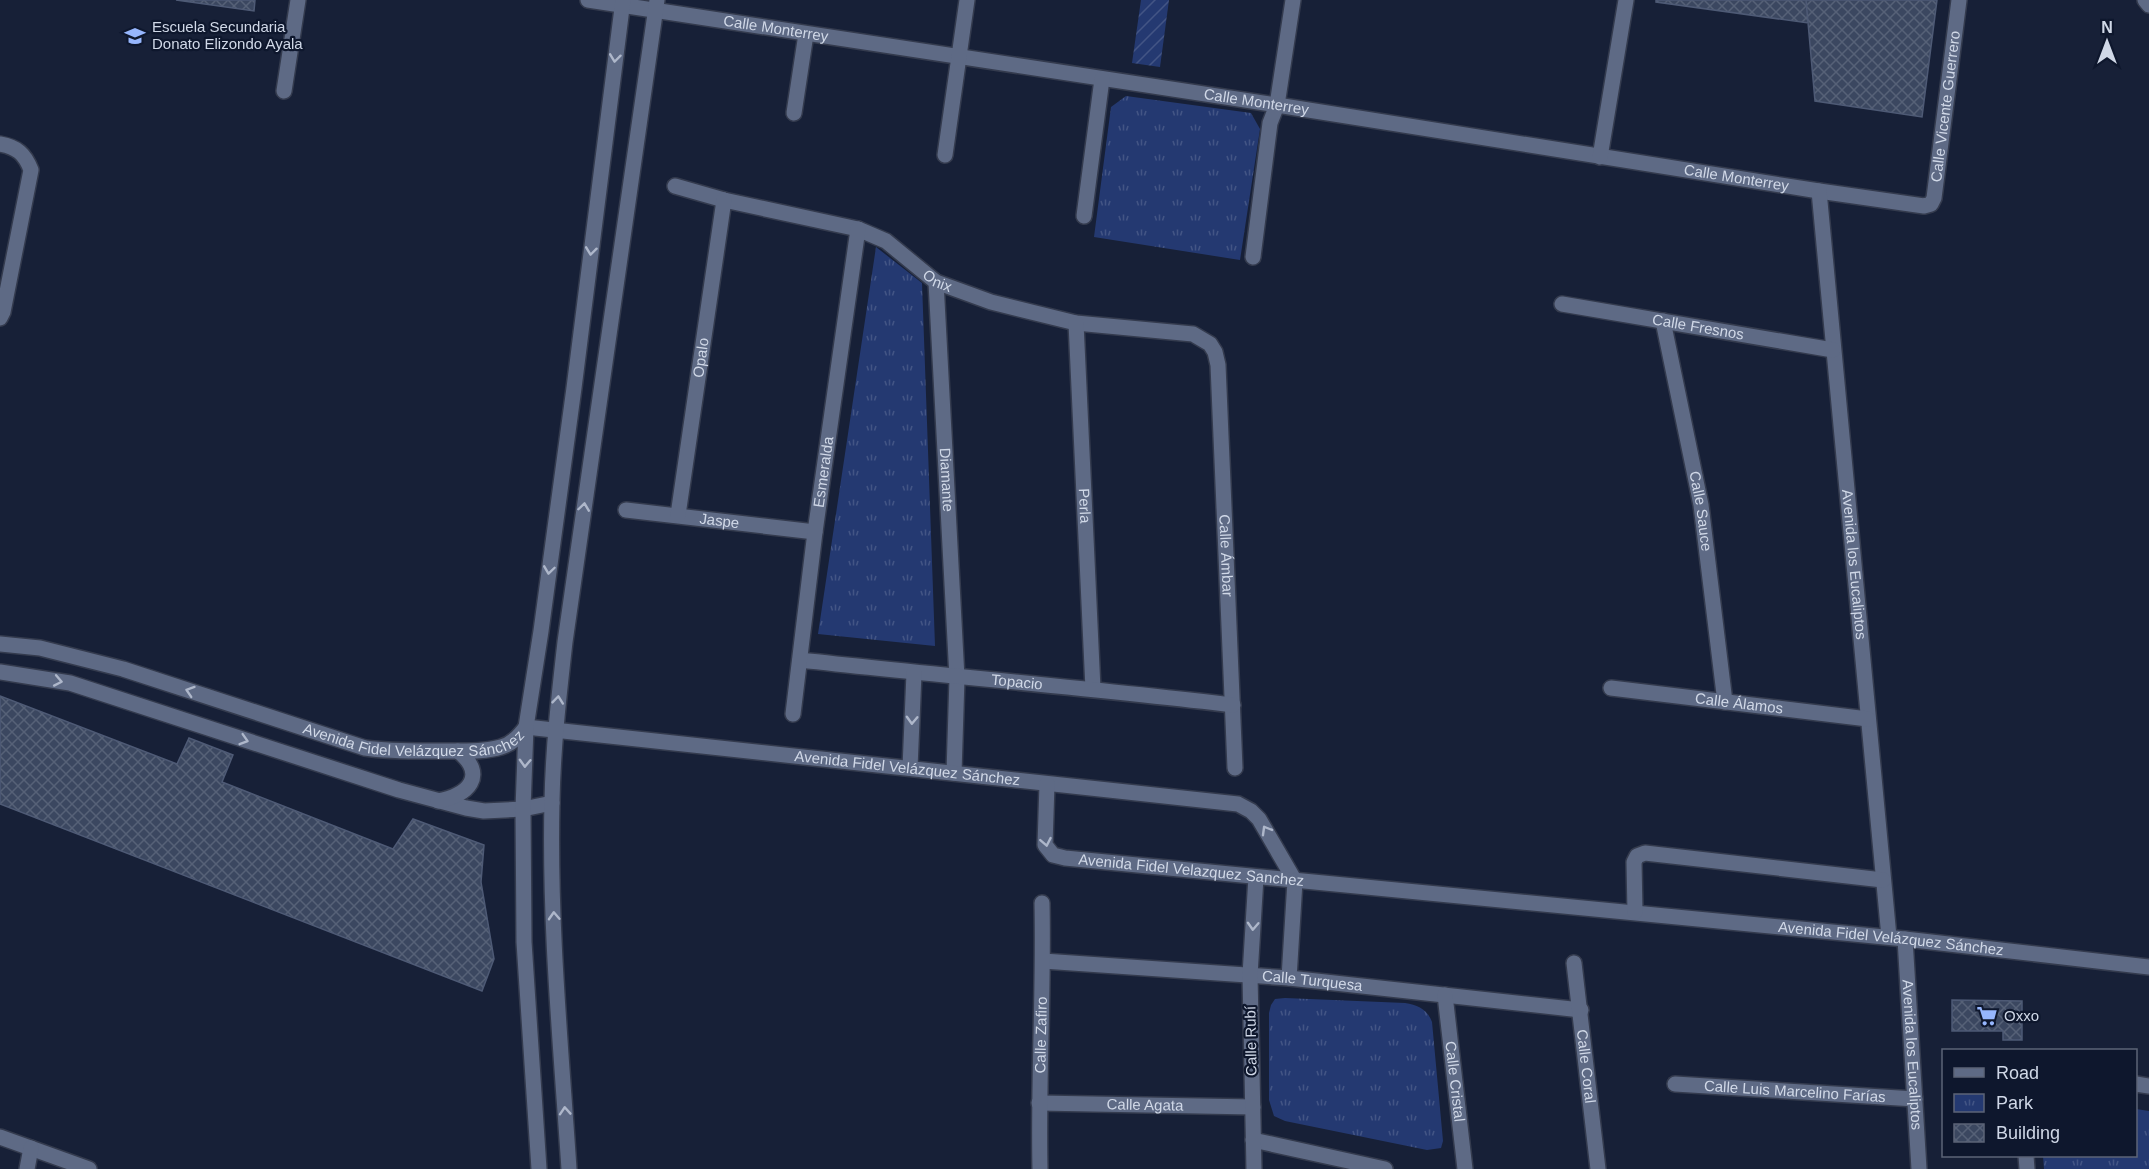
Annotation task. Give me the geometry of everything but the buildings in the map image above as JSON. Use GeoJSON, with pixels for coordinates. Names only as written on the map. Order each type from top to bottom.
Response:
{"type":"FeatureCollection","features":[{"type":"Feature","properties":{"kind":"street"},"geometry":{"type":"LineString","coordinates":[[284,91],[298,0]]}},
{"type":"Feature","properties":{"kind":"street","name":"Calle Monterrey"},"geometry":{"type":"LineString","coordinates":[[588,0],[656,6],[806,34],[1924,206]]}},
{"type":"Feature","properties":{"kind":"street"},"geometry":{"type":"LineString","coordinates":[[945,155],[967,0]]}},
{"type":"Feature","properties":{"kind":"street"},"geometry":{"type":"LineString","coordinates":[[1253,256],[1270,123],[1277,105],[1293,0]]}},
{"type":"Feature","properties":{"kind":"street"},"geometry":{"type":"LineString","coordinates":[[1600,157],[1626,0]]}},
{"type":"Feature","properties":{"kind":"street","name":"Calle Vicente Guerrero"},"geometry":{"type":"LineString","coordinates":[[1924,206],[1931,204],[1934,198],[1959,0]]}},
{"type":"Feature","properties":{"kind":"street"},"geometry":{"type":"LineString","coordinates":[[2145,0],[2149,5]]}},
{"type":"Feature","properties":{"kind":"street"},"geometry":{"type":"LineString","coordinates":[[539,1169],[524,942],[523,809],[526,727],[572,399],[623,2]]}},
{"type":"Feature","properties":{"kind":"street"},"geometry":{"type":"LineString","coordinates":[[569,1169],[553,897],[552,803],[555,729],[565,642],[656,6]]}},
{"type":"Feature","properties":{"kind":"street"},"geometry":{"type":"LineString","coordinates":[[794,113],[806,34]]}},
{"type":"Feature","properties":{"kind":"street"},"geometry":{"type":"LineString","coordinates":[[1084,216],[1102,79]]}},
{"type":"Feature","properties":{"kind":"street"},"geometry":{"type":"LineString","coordinates":[[0,144],[13,147],[21,152],[27,159],[31,170],[2,315]]}},
{"type":"Feature","properties":{"kind":"street","name":"Onix"},"geometry":{"type":"LineString","coordinates":[[675,186],[724,200],[858,229],[886,241],[936,282],[991,302],[1076,322],[1182,332],[1202,338],[1210,344]]}},
{"type":"Feature","properties":{"kind":"street","name":"Avenida los Eucaliptos"},"geometry":{"type":"LineString","coordinates":[[1819,191],[1888,937]]}},
{"type":"Feature","properties":{"kind":"street","name":"Opalo"},"geometry":{"type":"LineString","coordinates":[[678,515],[724,200]]}},
{"type":"Feature","properties":{"kind":"street","name":"Esmeralda"},"geometry":{"type":"LineString","coordinates":[[793,714],[815,532],[858,229]]}},
{"type":"Feature","properties":{"kind":"street","name":"Diamante"},"geometry":{"type":"LineString","coordinates":[[936,282],[957,678],[954,772]]}},
{"type":"Feature","properties":{"kind":"street","name":"Calle Fresnos"},"geometry":{"type":"LineString","coordinates":[[1562,304],[1833,350]]}},
{"type":"Feature","properties":{"kind":"street","name":"Calle Sauce"},"geometry":{"type":"LineString","coordinates":[[1662,321],[1701,505],[1725,702]]}},
{"type":"Feature","properties":{"kind":"street","name":"Perla"},"geometry":{"type":"LineString","coordinates":[[1076,322],[1093,689]]}},
{"type":"Feature","properties":{"kind":"street","name":"Calle Ámbar"},"geometry":{"type":"LineString","coordinates":[[1210,344],[1215,352],[1218,365],[1236,768]]}},
{"type":"Feature","properties":{"kind":"street","name":"Jaspe"},"geometry":{"type":"LineString","coordinates":[[626,510],[815,532]]}},
{"type":"Feature","properties":{"kind":"street","name":"Avenida Fidel Velázquez Sánchez"},"geometry":{"type":"LineString","coordinates":[[0,644],[40,648],[123,669],[365,748],[458,751],[501,747],[519,736],[526,727],[954,772],[1047,784]]}},
{"type":"Feature","properties":{"kind":"street","name":"Topacio"},"geometry":{"type":"LineString","coordinates":[[800,660],[1233,705]]}},
{"type":"Feature","properties":{"kind":"street","name":"Avenida Fidel Velázquez Sánchez"},"geometry":{"type":"LineString","coordinates":[[0,672],[70,683],[438,801],[484,811],[523,809],[552,803]]}},
{"type":"Feature","properties":{"kind":"street"},"geometry":{"type":"LineString","coordinates":[[910,768],[914,673]]}},
{"type":"Feature","properties":{"kind":"street","name":"Calle Álamos"},"geometry":{"type":"LineString","coordinates":[[1611,688],[1868,719]]}},
{"type":"Feature","properties":{"kind":"street"},"geometry":{"type":"LineString","coordinates":[[438,801],[459,795],[471,784],[470,763],[458,751]]}},
{"type":"Feature","properties":{"kind":"street","name":"Avenida Fidel Velazquez Sanchez"},"geometry":{"type":"LineString","coordinates":[[1047,784],[1232,803],[1242,806],[1259,819],[1295,881],[1053,855],[1044,845],[1047,784]]}},
{"type":"Feature","properties":{"kind":"street"},"geometry":{"type":"LineString","coordinates":[[1635,912],[1635,862],[1638,855],[1645,853],[1882,880]]}},
{"type":"Feature","properties":{"kind":"street","name":"Calle Rubí"},"geometry":{"type":"LineString","coordinates":[[1254,1169],[1250,975],[1256,877]]}},
{"type":"Feature","properties":{"kind":"street"},"geometry":{"type":"LineString","coordinates":[[1289,978],[1295,881]]}},
{"type":"Feature","properties":{"kind":"street","name":"Avenida Fidel Velázquez Sánchez"},"geometry":{"type":"LineString","coordinates":[[1295,881],[1888,937],[2149,967]]}},
{"type":"Feature","properties":{"kind":"street","name":"Calle Zafiro"},"geometry":{"type":"LineString","coordinates":[[1040,1169],[1038,1103],[1043,961],[1042,903]]}},
{"type":"Feature","properties":{"kind":"street","name":"Avenida los Eucaliptos"},"geometry":{"type":"LineString","coordinates":[[1905,939],[1919,1169]]}},
{"type":"Feature","properties":{"kind":"street","name":"Calle Turquesa"},"geometry":{"type":"LineString","coordinates":[[1043,961],[1289,978],[1581,1010]]}},
{"type":"Feature","properties":{"kind":"street","name":"Calle Coral"},"geometry":{"type":"LineString","coordinates":[[1574,963],[1598,1169]]}},
{"type":"Feature","properties":{"kind":"street","name":"Calle Cristal"},"geometry":{"type":"LineString","coordinates":[[1445,995],[1465,1169]]}},
{"type":"Feature","properties":{"kind":"street","name":"Calle Luis Marcelino Farías"},"geometry":{"type":"LineString","coordinates":[[1675,1084],[1915,1099]]}},
{"type":"Feature","properties":{"kind":"street","name":"Calle Agata"},"geometry":{"type":"LineString","coordinates":[[1038,1103],[1252,1107]]}},
{"type":"Feature","properties":{"kind":"street"},"geometry":{"type":"LineString","coordinates":[[0,1137],[89,1169]]}},
{"type":"Feature","properties":{"kind":"street"},"geometry":{"type":"LineString","coordinates":[[1253,1140],[1385,1169]]}},
{"type":"Feature","properties":{"kind":"street"},"geometry":{"type":"LineString","coordinates":[[27,1169],[31,1148]]}},
{"type":"Feature","properties":{"kind":"green space"},"geometry":{"type":"Polygon","coordinates":[[[1141,0],[1169,0],[1160,67],[1132,63],[1141,0]]]}},
{"type":"Feature","properties":{"kind":"green space"},"geometry":{"type":"Polygon","coordinates":[[[1126,96],[1251,113],[1260,129],[1240,260],[1094,237],[1111,107],[1126,96]]]}},
{"type":"Feature","properties":{"kind":"green space"},"geometry":{"type":"Polygon","coordinates":[[[876,247],[922,283],[935,646],[818,634],[876,247]]]}},
{"type":"Feature","properties":{"kind":"green space"},"geometry":{"type":"Polygon","coordinates":[[[1275,999],[1405,1003],[1418,1006],[1425,1011],[1432,1022],[1443,1141],[1441,1148],[1427,1150],[1285,1121],[1274,1116],[1269,1100],[1269,1013],[1275,999]]]}},
{"type":"Feature","properties":{"kind":"green space"},"geometry":{"type":"Polygon","coordinates":[[[2137,1109],[2149,1111],[2149,1169],[2044,1169],[2043,1157],[2137,1157],[2137,1109]]]}},
{"type":"Feature","properties":{"kind":"place","name":"Escuela Secundaria Donato Elizondo Ayala"},"geometry":{"type":"Point","coordinates":[135,36]}},
{"type":"Feature","properties":{"kind":"place","name":"Oxxo"},"geometry":{"type":"Point","coordinates":[1987,1016]}}]}
